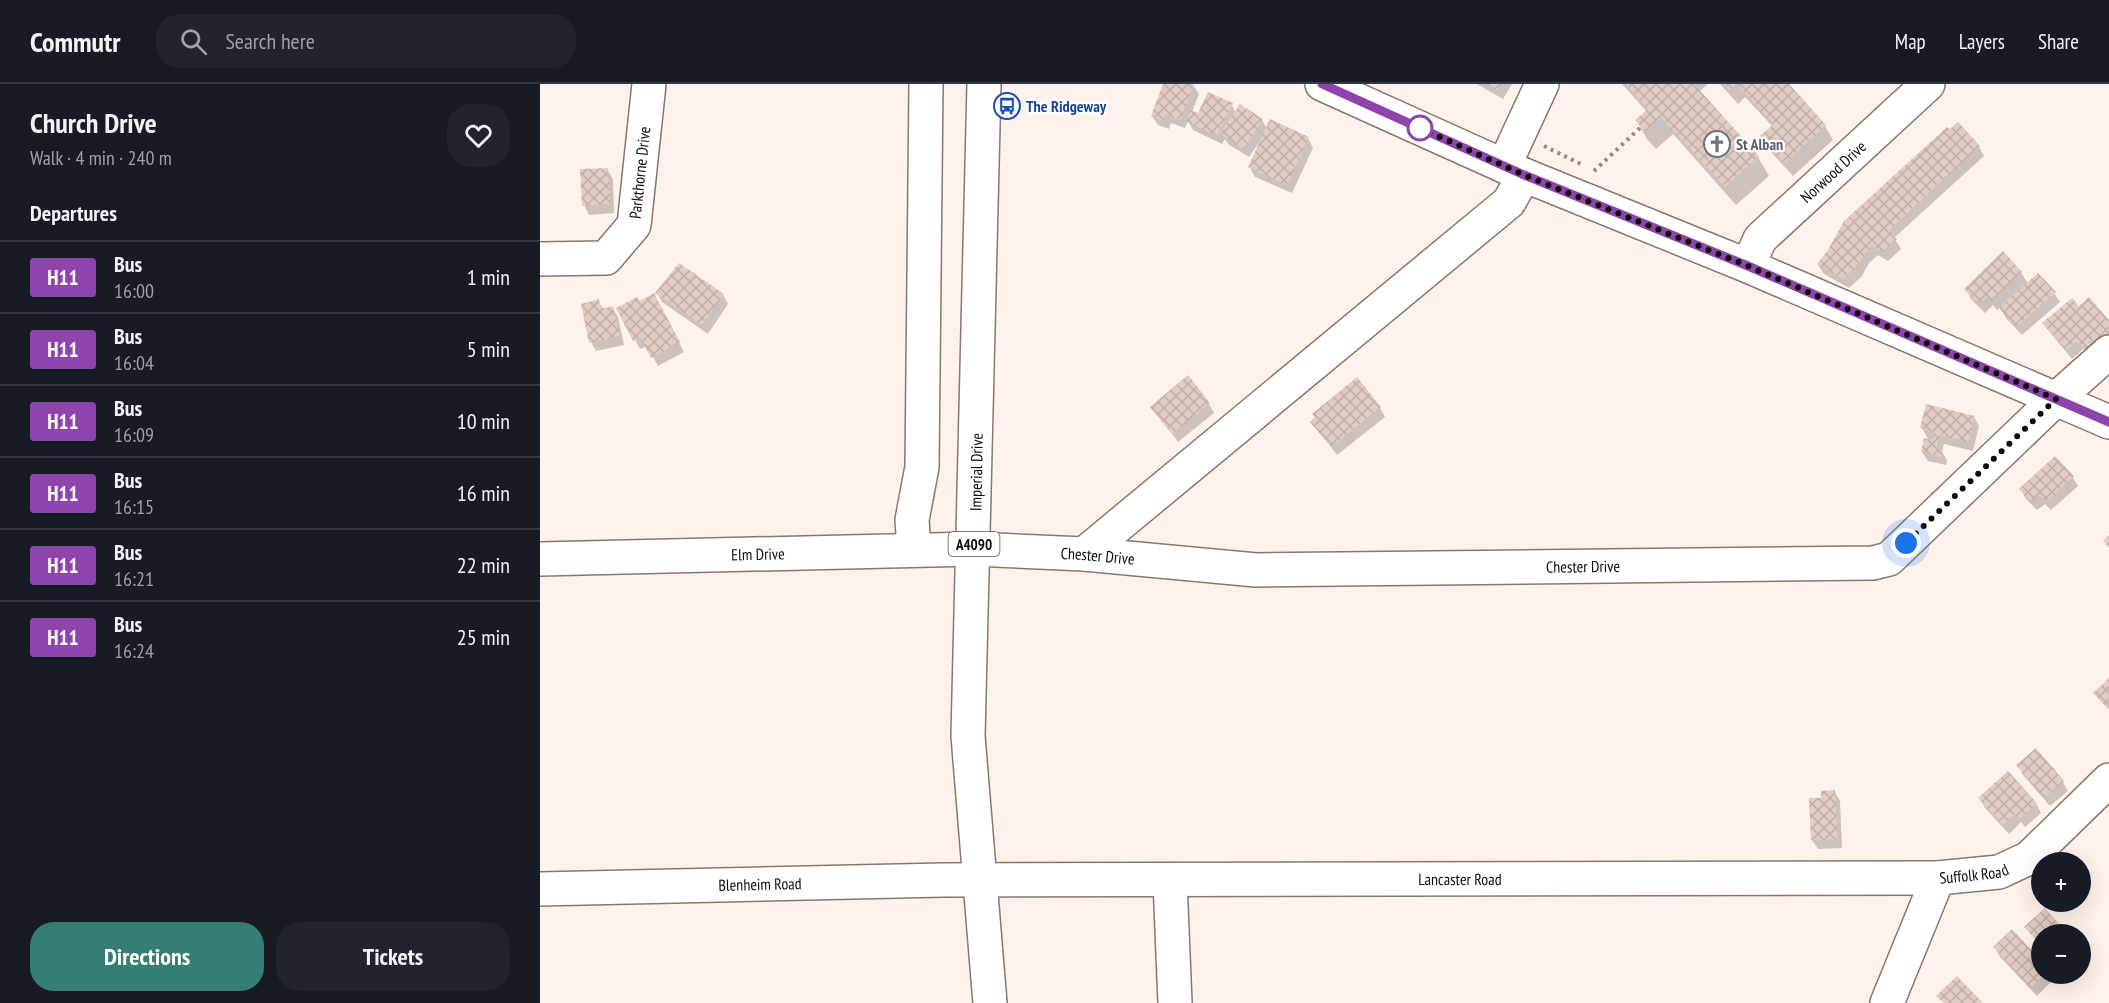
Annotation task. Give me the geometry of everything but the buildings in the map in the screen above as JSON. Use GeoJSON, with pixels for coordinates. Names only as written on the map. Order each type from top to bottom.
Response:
{"type":"FeatureCollection","features":[{"type":"Feature","properties":{"kind":"street","name":"Parkthorne Drive"},"geometry":{"type":"LineString","coordinates":[[540,259],[606,258],[634,225],[649,84]]}},
{"type":"Feature","properties":{"kind":"street"},"geometry":{"type":"LineString","coordinates":[[915,549],[912,520],[922,467],[922,287],[926,177],[926,84]]}},
{"type":"Feature","properties":{"kind":"street","name":"Imperial Drive"},"geometry":{"type":"LineString","coordinates":[[984,84],[969,736],[990,1003]]}},
{"type":"Feature","properties":{"kind":"street"},"geometry":{"type":"LineString","coordinates":[[1322,84],[1514,170],[1748,266],[2109,422]]}},
{"type":"Feature","properties":{"kind":"street"},"geometry":{"type":"LineString","coordinates":[[1084,554],[1509,202],[1514,170],[1542,84]]}},
{"type":"Feature","properties":{"kind":"street","name":"Norwood Drive"},"geometry":{"type":"LineString","coordinates":[[1748,266],[1760,239],[1928,84]]}},
{"type":"Feature","properties":{"kind":"street","name":"Chester Drive"},"geometry":{"type":"LineString","coordinates":[[974,549],[1084,554],[1256,570],[1873,563],[1889,559],[2056,399],[2109,352]]}},
{"type":"Feature","properties":{"kind":"street","name":"Elm Drive"},"geometry":{"type":"LineString","coordinates":[[540,559],[974,549]]}},
{"type":"Feature","properties":{"kind":"street","name":"Suffolk Road"},"geometry":{"type":"LineString","coordinates":[[1887,1003],[1938,878],[1999,872],[2029,858],[2109,780]]}},
{"type":"Feature","properties":{"kind":"street","name":"Lancaster Road"},"geometry":{"type":"LineString","coordinates":[[980,881],[1938,878]]}},
{"type":"Feature","properties":{"kind":"street","name":"Blenheim Road"},"geometry":{"type":"LineString","coordinates":[[540,889],[932,880],[980,881]]}},
{"type":"Feature","properties":{"kind":"street"},"geometry":{"type":"LineString","coordinates":[[1170,881],[1175,1003]]}},
{"type":"Feature","properties":{"kind":"path"},"geometry":{"type":"LineString","coordinates":[[1594,171],[1641,128]]}},
{"type":"Feature","properties":{"kind":"bus line","name":"H11"},"geometry":{"type":"LineString","coordinates":[[1322,84],[1524,175],[1748,266],[2109,422]]}},
{"type":"Feature","properties":{"kind":"place","name":"The Ridgeway"},"geometry":{"type":"Point","coordinates":[1007,106]}},
{"type":"Feature","properties":{"kind":"place","name":"St Alban"},"geometry":{"type":"Point","coordinates":[1717,144]}},
{"type":"Feature","properties":{"kind":"route"},"geometry":{"type":"LineString","coordinates":[[1420,128],[1524,175],[1748,266],[2056,399],[1906,543]]}}]}
